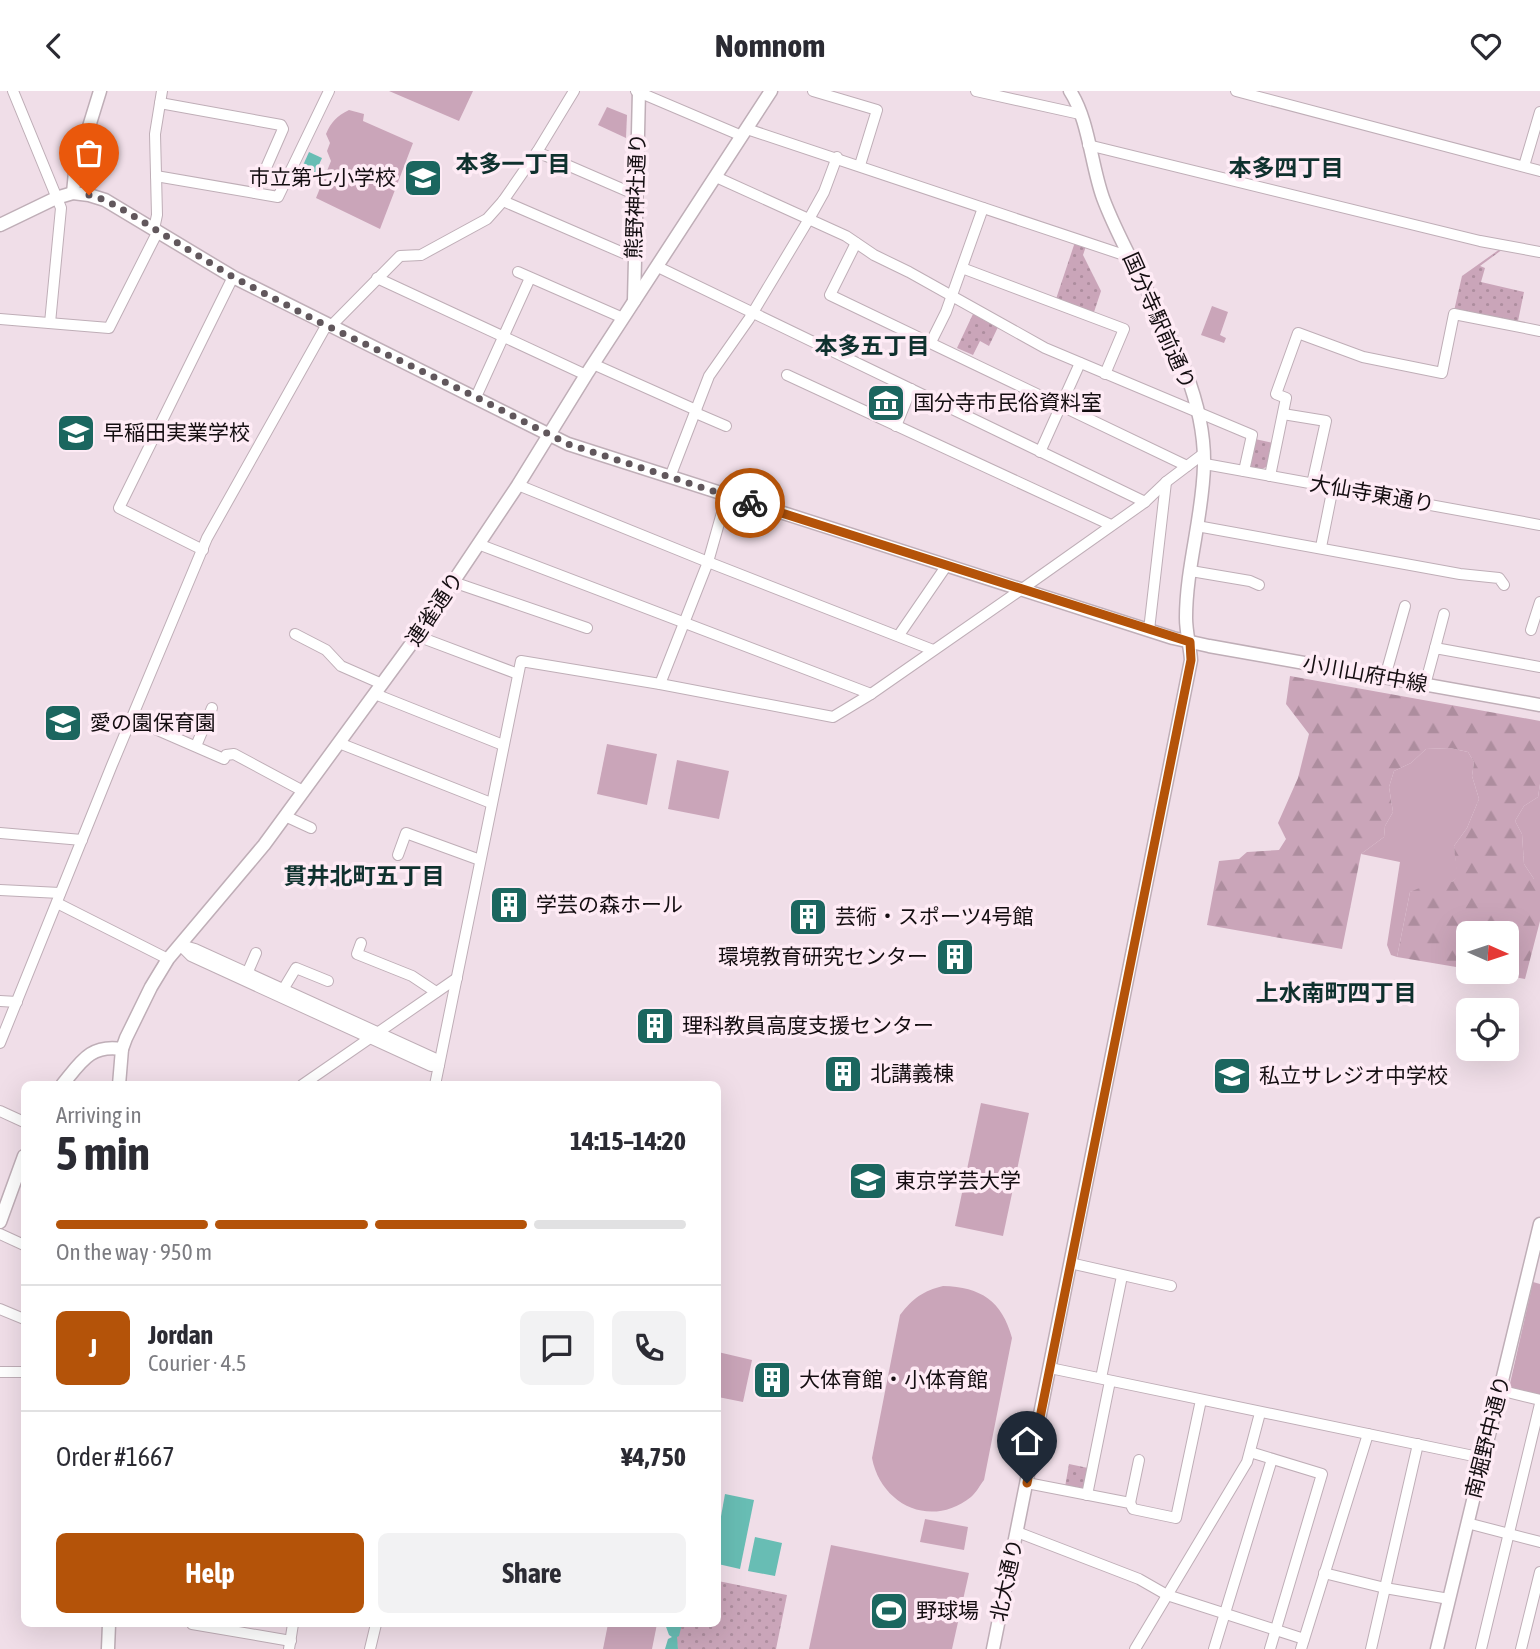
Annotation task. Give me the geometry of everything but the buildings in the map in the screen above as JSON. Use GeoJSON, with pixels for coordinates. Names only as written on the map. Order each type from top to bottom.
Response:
{"type":"FeatureCollection","features":[{"type":"Feature","properties":{"kind":"main road"},"geometry":{"type":"LineString","coordinates":[[0,225],[56,198],[73,193],[75,173],[100,91]]}},
{"type":"Feature","properties":{"kind":"main road","name":"熊野神社通り"},"geometry":{"type":"LineString","coordinates":[[634,301],[638,91]]}},
{"type":"Feature","properties":{"kind":"main road","name":"連雀通り"},"geometry":{"type":"LineString","coordinates":[[119,1081],[122,1049],[138,1011],[169,959],[285,816],[417,636],[518,485],[589,369],[771,91]]}},
{"type":"Feature","properties":{"kind":"main road","name":"国分寺駅前通り"},"geometry":{"type":"LineString","coordinates":[[1070,91],[1080,114],[1103,198],[1164,323],[1188,382],[1198,413],[1204,459],[1186,619],[1191,660],[1070,1263]]}},
{"type":"Feature","properties":{"kind":"main road","name":"小川山府中線"},"geometry":{"type":"LineString","coordinates":[[73,193],[105,200],[233,277],[568,444],[1190,642],[1540,705]]}},
{"type":"Feature","properties":{"kind":"main road"},"geometry":{"type":"LineString","coordinates":[[66,1081],[94,1051],[109,1047],[122,1049]]}},
{"type":"Feature","properties":{"kind":"main road"},"geometry":{"type":"LineString","coordinates":[[0,1222],[21,1164]]}},
{"type":"Feature","properties":{"kind":"main road","name":"南堀野中通り"},"geometry":{"type":"LineString","coordinates":[[1437,1649],[1540,1224]]}},
{"type":"Feature","properties":{"kind":"main road","name":"北大通り"},"geometry":{"type":"LineString","coordinates":[[993,1649],[1070,1263]]}},
{"type":"Feature","properties":{"kind":"main road"},"geometry":{"type":"LineString","coordinates":[[108,1649],[109,1627]]}},
{"type":"Feature","properties":{"kind":"street"},"geometry":{"type":"LineString","coordinates":[[13,91],[61,208],[50,323]]}},
{"type":"Feature","properties":{"kind":"street"},"geometry":{"type":"LineString","coordinates":[[0,319],[109,328],[156,230],[155,134],[162,91]]}},
{"type":"Feature","properties":{"kind":"street"},"geometry":{"type":"LineString","coordinates":[[156,176],[278,197],[329,91]]}},
{"type":"Feature","properties":{"kind":"street"},"geometry":{"type":"LineString","coordinates":[[0,1043],[203,550],[328,326],[400,256],[421,255],[487,219],[537,152],[574,91]]}},
{"type":"Feature","properties":{"kind":"street"},"geometry":{"type":"LineString","coordinates":[[638,91],[745,132],[837,157],[1130,257]]}},
{"type":"Feature","properties":{"kind":"street"},"geometry":{"type":"LineString","coordinates":[[813,91],[877,110],[860,165]]}},
{"type":"Feature","properties":{"kind":"street"},"geometry":{"type":"LineString","coordinates":[[976,91],[1080,114]]}},
{"type":"Feature","properties":{"kind":"street"},"geometry":{"type":"LineString","coordinates":[[1236,91],[1540,171]]}},
{"type":"Feature","properties":{"kind":"street"},"geometry":{"type":"LineString","coordinates":[[160,103],[281,125],[283,129],[255,193]]}},
{"type":"Feature","properties":{"kind":"street"},"geometry":{"type":"LineString","coordinates":[[1524,166],[1540,112]]}},
{"type":"Feature","properties":{"kind":"street"},"geometry":{"type":"LineString","coordinates":[[1088,145],[1540,253]]}},
{"type":"Feature","properties":{"kind":"street"},"geometry":{"type":"LineString","coordinates":[[537,152],[627,191],[636,192]]}},
{"type":"Feature","properties":{"kind":"street"},"geometry":{"type":"LineString","coordinates":[[670,477],[709,376],[752,314],[809,219],[824,192],[837,157]]}},
{"type":"Feature","properties":{"kind":"street"},"geometry":{"type":"LineString","coordinates":[[716,177],[846,236],[1045,348],[1252,435],[1244,471]]}},
{"type":"Feature","properties":{"kind":"street"},"geometry":{"type":"LineString","coordinates":[[503,201],[635,258]]}},
{"type":"Feature","properties":{"kind":"street"},"geometry":{"type":"LineString","coordinates":[[931,342],[952,296],[982,208]]}},
{"type":"Feature","properties":{"kind":"street"},"geometry":{"type":"LineString","coordinates":[[856,243],[830,295],[1187,466]]}},
{"type":"Feature","properties":{"kind":"street"},"geometry":{"type":"LineString","coordinates":[[658,267],[1145,502]]}},
{"type":"Feature","properties":{"kind":"street"},"geometry":{"type":"LineString","coordinates":[[962,268],[1124,329],[1105,374]]}},
{"type":"Feature","properties":{"kind":"street"},"geometry":{"type":"LineString","coordinates":[[518,272],[623,318]]}},
{"type":"Feature","properties":{"kind":"street"},"geometry":{"type":"LineString","coordinates":[[203,550],[119,508],[233,277]]}},
{"type":"Feature","properties":{"kind":"street"},"geometry":{"type":"LineString","coordinates":[[377,278],[504,337],[696,410],[698,414],[726,426]]}},
{"type":"Feature","properties":{"kind":"street"},"geometry":{"type":"LineString","coordinates":[[476,397],[530,278]]}},
{"type":"Feature","properties":{"kind":"street"},"geometry":{"type":"LineString","coordinates":[[1270,476],[1286,398],[1276,394],[1298,333],[1363,356],[1442,373],[1454,314],[1540,331]]}},
{"type":"Feature","properties":{"kind":"street"},"geometry":{"type":"LineString","coordinates":[[1040,452],[1080,363]]}},
{"type":"Feature","properties":{"kind":"street"},"geometry":{"type":"LineString","coordinates":[[787,375],[1111,525]]}},
{"type":"Feature","properties":{"kind":"street"},"geometry":{"type":"LineString","coordinates":[[897,426],[911,389]]}},
{"type":"Feature","properties":{"kind":"street"},"geometry":{"type":"LineString","coordinates":[[1283,414],[1326,421],[1312,484]]}},
{"type":"Feature","properties":{"kind":"street"},"geometry":{"type":"LineString","coordinates":[[436,1081],[521,661],[833,716],[871,694],[1022,589],[1145,502],[1187,466],[1204,459]]}},
{"type":"Feature","properties":{"kind":"street","name":"大仙寺東通り"},"geometry":{"type":"LineString","coordinates":[[1204,459],[1244,471],[1540,525]]}},
{"type":"Feature","properties":{"kind":"street"},"geometry":{"type":"LineString","coordinates":[[1149,630],[1166,482]]}},
{"type":"Feature","properties":{"kind":"street"},"geometry":{"type":"LineString","coordinates":[[518,485],[933,650]]}},
{"type":"Feature","properties":{"kind":"street"},"geometry":{"type":"LineString","coordinates":[[1321,547],[1334,487]]}},
{"type":"Feature","properties":{"kind":"street"},"geometry":{"type":"LineString","coordinates":[[660,684],[708,562],[727,495]]}},
{"type":"Feature","properties":{"kind":"street"},"geometry":{"type":"LineString","coordinates":[[1197,526],[1460,574],[1499,577],[1504,585]]}},
{"type":"Feature","properties":{"kind":"street"},"geometry":{"type":"LineString","coordinates":[[478,544],[871,694]]}},
{"type":"Feature","properties":{"kind":"street"},"geometry":{"type":"LineString","coordinates":[[899,635],[947,565]]}},
{"type":"Feature","properties":{"kind":"street"},"geometry":{"type":"LineString","coordinates":[[1191,571],[1250,581],[1259,585]]}},
{"type":"Feature","properties":{"kind":"street"},"geometry":{"type":"LineString","coordinates":[[453,582],[587,628]]}},
{"type":"Feature","properties":{"kind":"street"},"geometry":{"type":"LineString","coordinates":[[1531,630],[1540,601]]}},
{"type":"Feature","properties":{"kind":"street"},"geometry":{"type":"LineString","coordinates":[[1385,677],[1405,606]]}},
{"type":"Feature","properties":{"kind":"street"},"geometry":{"type":"LineString","coordinates":[[1425,685],[1444,614]]}},
{"type":"Feature","properties":{"kind":"street"},"geometry":{"type":"LineString","coordinates":[[295,633],[327,650],[341,666],[378,689],[503,744]]}},
{"type":"Feature","properties":{"kind":"street"},"geometry":{"type":"LineString","coordinates":[[417,636],[518,674]]}},
{"type":"Feature","properties":{"kind":"street"},"geometry":{"type":"LineString","coordinates":[[1435,648],[1540,667]]}},
{"type":"Feature","properties":{"kind":"street"},"geometry":{"type":"LineString","coordinates":[[195,746],[212,708]]}},
{"type":"Feature","properties":{"kind":"street"},"geometry":{"type":"LineString","coordinates":[[132,719],[223,759],[226,755],[234,754],[303,791]]}},
{"type":"Feature","properties":{"kind":"street"},"geometry":{"type":"LineString","coordinates":[[339,743],[491,803]]}},
{"type":"Feature","properties":{"kind":"street"},"geometry":{"type":"LineString","coordinates":[[285,816],[311,828]]}},
{"type":"Feature","properties":{"kind":"street"},"geometry":{"type":"LineString","coordinates":[[0,833],[82,840]]}},
{"type":"Feature","properties":{"kind":"street"},"geometry":{"type":"LineString","coordinates":[[398,855],[406,833],[480,860]]}},
{"type":"Feature","properties":{"kind":"street"},"geometry":{"type":"LineString","coordinates":[[0,890],[58,898],[169,959]]}},
{"type":"Feature","properties":{"kind":"street"},"geometry":{"type":"LineString","coordinates":[[361,943],[357,954],[412,976],[436,992]]}},
{"type":"Feature","properties":{"kind":"street"},"geometry":{"type":"LineString","coordinates":[[180,945],[195,949],[372,1035],[433,1058],[439,1065]]}},
{"type":"Feature","properties":{"kind":"street"},"geometry":{"type":"LineString","coordinates":[[246,976],[256,953]]}},
{"type":"Feature","properties":{"kind":"street"},"geometry":{"type":"LineString","coordinates":[[281,993],[296,968],[328,981]]}},
{"type":"Feature","properties":{"kind":"street"},"geometry":{"type":"LineString","coordinates":[[308,1081],[457,978]]}},
{"type":"Feature","properties":{"kind":"street"},"geometry":{"type":"LineString","coordinates":[[0,1001],[17,1002]]}},
{"type":"Feature","properties":{"kind":"street"},"geometry":{"type":"LineString","coordinates":[[0,1111],[21,1121]]}},
{"type":"Feature","properties":{"kind":"street"},"geometry":{"type":"LineString","coordinates":[[0,1234],[21,1244]]}},
{"type":"Feature","properties":{"kind":"street"},"geometry":{"type":"LineString","coordinates":[[1070,1263],[1171,1286]]}},
{"type":"Feature","properties":{"kind":"street"},"geometry":{"type":"LineString","coordinates":[[1087,1495],[1122,1276]]}},
{"type":"Feature","properties":{"kind":"street"},"geometry":{"type":"LineString","coordinates":[[0,1309],[21,1318]]}},
{"type":"Feature","properties":{"kind":"street"},"geometry":{"type":"LineString","coordinates":[[1050,1368],[1483,1458]]}},
{"type":"Feature","properties":{"kind":"street"},"geometry":{"type":"LineString","coordinates":[[0,1372],[21,1372]]}},
{"type":"Feature","properties":{"kind":"street"},"geometry":{"type":"LineString","coordinates":[[1481,1649],[1540,1402],[1499,1390]]}},
{"type":"Feature","properties":{"kind":"street"},"geometry":{"type":"LineString","coordinates":[[1139,1460],[1130,1503],[1133,1510],[1176,1518],[1200,1400]]}},
{"type":"Feature","properties":{"kind":"street"},"geometry":{"type":"LineString","coordinates":[[1135,1649],[1247,1462],[1260,1413]]}},
{"type":"Feature","properties":{"kind":"street"},"geometry":{"type":"LineString","coordinates":[[1017,1532],[1139,1579],[1167,1595],[1276,1630],[1303,1644],[1368,1434]]}},
{"type":"Feature","properties":{"kind":"street"},"geometry":{"type":"LineString","coordinates":[[1371,1649],[1418,1444]]}},
{"type":"Feature","properties":{"kind":"street"},"geometry":{"type":"LineString","coordinates":[[1250,1452],[1322,1474],[1270,1649]]}},
{"type":"Feature","properties":{"kind":"street"},"geometry":{"type":"LineString","coordinates":[[1214,1649],[1272,1459]]}},
{"type":"Feature","properties":{"kind":"street"},"geometry":{"type":"LineString","coordinates":[[1027,1483],[1130,1503]]}},
{"type":"Feature","properties":{"kind":"street"},"geometry":{"type":"LineString","coordinates":[[1467,1523],[1540,1542]]}},
{"type":"Feature","properties":{"kind":"street"},"geometry":{"type":"LineString","coordinates":[[1521,1649],[1540,1572]]}},
{"type":"Feature","properties":{"kind":"street"},"geometry":{"type":"LineString","coordinates":[[1324,1573],[1385,1588],[1449,1599]]}},
{"type":"Feature","properties":{"kind":"street"},"geometry":{"type":"LineString","coordinates":[[206,1627],[290,1645],[293,1627]]}},
{"type":"Feature","properties":{"kind":"street"},"geometry":{"type":"LineString","coordinates":[[370,1649],[375,1627]]}},
{"type":"Feature","properties":{"kind":"green space"},"geometry":{"type":"Polygon","coordinates":[[[389,91],[473,91],[459,121],[389,91]]]}},
{"type":"Feature","properties":{"kind":"green space"},"geometry":{"type":"Polygon","coordinates":[[[607,107],[627,115],[626,138],[598,125],[607,107]]]}},
{"type":"Feature","properties":{"kind":"green space"},"geometry":{"type":"Polygon","coordinates":[[[349,110],[364,114],[363,121],[413,143],[380,229],[316,198],[331,161],[327,151],[330,143],[326,134],[335,120],[349,110]]]}},
{"type":"Feature","properties":{"kind":"green space"},"geometry":{"type":"Polygon","coordinates":[[[1075,242],[1086,246],[1083,255],[1101,291],[1094,312],[1056,299],[1075,242]]]}},
{"type":"Feature","properties":{"kind":"green space"},"geometry":{"type":"Polygon","coordinates":[[[1503,249],[1480,266],[1485,268],[1481,282],[1524,292],[1518,321],[1516,323],[1454,311],[1462,276],[1503,249]]]}},
{"type":"Feature","properties":{"kind":"green space"},"geometry":{"type":"Polygon","coordinates":[[[1212,306],[1228,312],[1220,335],[1226,338],[1224,343],[1201,335],[1212,306]]]}},
{"type":"Feature","properties":{"kind":"green space"},"geometry":{"type":"Polygon","coordinates":[[[973,314],[998,327],[989,346],[980,341],[973,355],[957,348],[973,314]]]}},
{"type":"Feature","properties":{"kind":"green space"},"geometry":{"type":"Polygon","coordinates":[[[1255,439],[1273,443],[1268,466],[1262,469],[1251,467],[1249,463],[1255,439]]]}},
{"type":"Feature","properties":{"kind":"green space"},"geometry":{"type":"Polygon","coordinates":[[[1290,676],[1540,721],[1538,797],[1524,806],[1515,821],[1522,834],[1524,864],[1534,879],[1540,879],[1540,921],[1525,979],[1519,978],[1519,921],[1456,921],[1456,967],[1397,957],[1410,892],[1438,880],[1452,882],[1457,877],[1454,846],[1467,828],[1479,799],[1472,776],[1474,762],[1468,752],[1450,748],[1426,749],[1411,763],[1394,771],[1389,787],[1393,812],[1385,826],[1384,837],[1361,854],[1342,949],[1207,925],[1219,861],[1239,859],[1247,852],[1279,850],[1286,839],[1278,823],[1298,778],[1309,734],[1286,704],[1290,676]]]}},
{"type":"Feature","properties":{"kind":"green space"},"geometry":{"type":"Polygon","coordinates":[[[607,744],[657,754],[647,805],[597,794],[607,744]]]}},
{"type":"Feature","properties":{"kind":"green space"},"geometry":{"type":"Polygon","coordinates":[[[1450,748],[1468,752],[1474,762],[1472,776],[1479,799],[1467,828],[1454,846],[1458,877],[1452,882],[1410,892],[1397,957],[1391,955],[1387,945],[1400,862],[1361,854],[1384,837],[1385,826],[1393,812],[1389,787],[1394,771],[1411,763],[1426,749],[1450,748]]]}},
{"type":"Feature","properties":{"kind":"green space"},"geometry":{"type":"Polygon","coordinates":[[[677,760],[729,771],[719,819],[668,809],[677,760]]]}},
{"type":"Feature","properties":{"kind":"green space"},"geometry":{"type":"Polygon","coordinates":[[[1540,784],[1540,879],[1534,879],[1524,864],[1522,834],[1515,821],[1524,806],[1538,797],[1540,784]]]}},
{"type":"Feature","properties":{"kind":"green space"},"geometry":{"type":"Polygon","coordinates":[[[981,1103],[1029,1113],[1003,1236],[955,1226],[981,1103]]]}},
{"type":"Feature","properties":{"kind":"green space"},"geometry":{"type":"Polygon","coordinates":[[[1533,1282],[1540,1284],[1540,1396],[1509,1388],[1533,1282]]]}},
{"type":"Feature","properties":{"kind":"green space"},"geometry":{"type":"Polygon","coordinates":[[[943,1286],[968,1289],[988,1298],[1002,1314],[1012,1338],[984,1480],[973,1495],[956,1506],[940,1511],[924,1511],[910,1507],[886,1488],[877,1474],[872,1458],[900,1315],[919,1296],[943,1286]]]}},
{"type":"Feature","properties":{"kind":"green space"},"geometry":{"type":"Polygon","coordinates":[[[721,1353],[752,1360],[743,1402],[721,1398],[721,1353]]]}},
{"type":"Feature","properties":{"kind":"green space"},"geometry":{"type":"Polygon","coordinates":[[[1069,1464],[1088,1468],[1085,1487],[1081,1490],[1065,1487],[1069,1464]]]}},
{"type":"Feature","properties":{"kind":"green space"},"geometry":{"type":"Polygon","coordinates":[[[925,1519],[968,1527],[964,1550],[920,1542],[925,1519]]]}},
{"type":"Feature","properties":{"kind":"green space","name":"野球場"},"geometry":{"type":"Polygon","coordinates":[[[831,1545],[969,1573],[952,1649],[809,1649],[831,1545]]]}},
{"type":"Feature","properties":{"kind":"green space"},"geometry":{"type":"Polygon","coordinates":[[[721,1582],[787,1595],[776,1649],[678,1649],[676,1637],[680,1627],[721,1627],[721,1582]]]}},
{"type":"Feature","properties":{"kind":"green space"},"geometry":{"type":"Polygon","coordinates":[[[607,1627],[656,1627],[652,1649],[603,1649],[607,1627]]]}},
{"type":"Feature","properties":{"kind":"shaded area"},"geometry":{"type":"Polygon","coordinates":[[[309,152],[322,158],[308,189],[295,183],[309,152]]]}},
{"type":"Feature","properties":{"kind":"shaded area"},"geometry":{"type":"Polygon","coordinates":[[[725,1494],[754,1500],[740,1569],[721,1565],[721,1516],[725,1494]]]}},
{"type":"Feature","properties":{"kind":"shaded area"},"geometry":{"type":"Polygon","coordinates":[[[755,1537],[782,1543],[775,1576],[748,1571],[755,1537]]]}},
{"type":"Feature","properties":{"kind":"shaded area"},"geometry":{"type":"Polygon","coordinates":[[[666,1627],[681,1627],[677,1637],[678,1649],[665,1649],[668,1639],[672,1637],[666,1627]]]}},
{"type":"Feature","properties":{"kind":"way so far"},"geometry":{"type":"LineString","coordinates":[[89,195],[127,212],[233,277],[319,322],[568,444],[750,503]]}},
{"type":"Feature","properties":{"kind":"place","name":"市立第七小学校"},"geometry":{"type":"Point","coordinates":[423,178]}},
{"type":"Feature","properties":{"kind":"place","name":"国分寺市民俗資料室"},"geometry":{"type":"Point","coordinates":[886,403]}},
{"type":"Feature","properties":{"kind":"place","name":"早稲田実業学校"},"geometry":{"type":"Point","coordinates":[76,433]}},
{"type":"Feature","properties":{"kind":"place","name":"愛の園保育園"},"geometry":{"type":"Point","coordinates":[63,723]}},
{"type":"Feature","properties":{"kind":"place","name":"学芸の森ホール"},"geometry":{"type":"Point","coordinates":[509,905]}},
{"type":"Feature","properties":{"kind":"place","name":"芸術・スポーツ4号館"},"geometry":{"type":"Point","coordinates":[808,917]}},
{"type":"Feature","properties":{"kind":"place","name":"環境教育研究センター"},"geometry":{"type":"Point","coordinates":[955,957]}},
{"type":"Feature","properties":{"kind":"place","name":"理科教員高度支援センター"},"geometry":{"type":"Point","coordinates":[655,1026]}},
{"type":"Feature","properties":{"kind":"place","name":"北講義棟"},"geometry":{"type":"Point","coordinates":[843,1074]}},
{"type":"Feature","properties":{"kind":"place","name":"私立サレジオ中学校"},"geometry":{"type":"Point","coordinates":[1232,1076]}},
{"type":"Feature","properties":{"kind":"place","name":"東京学芸大学"},"geometry":{"type":"Point","coordinates":[868,1181]}},
{"type":"Feature","properties":{"kind":"place","name":"大体育館・小体育館"},"geometry":{"type":"Point","coordinates":[772,1380]}},
{"type":"Feature","properties":{"kind":"place","name":"野球場"},"geometry":{"type":"Point","coordinates":[889,1611]}},
{"type":"Feature","properties":{"kind":"district","name":"本多一丁目"},"geometry":{"type":"Point","coordinates":[513,164]}},
{"type":"Feature","properties":{"kind":"district","name":"本多四丁目"},"geometry":{"type":"Point","coordinates":[1286,168]}},
{"type":"Feature","properties":{"kind":"district","name":"本多五丁目"},"geometry":{"type":"Point","coordinates":[872,346]}},
{"type":"Feature","properties":{"kind":"district","name":"貫井北町五丁目"},"geometry":{"type":"Point","coordinates":[364,876]}},
{"type":"Feature","properties":{"kind":"district","name":"上水南町四丁目"},"geometry":{"type":"Point","coordinates":[1336,993]}},
{"type":"Feature","properties":{"kind":"route"},"geometry":{"type":"LineString","coordinates":[[750,503],[1190,642],[1191,660],[1027,1483]]}}]}
